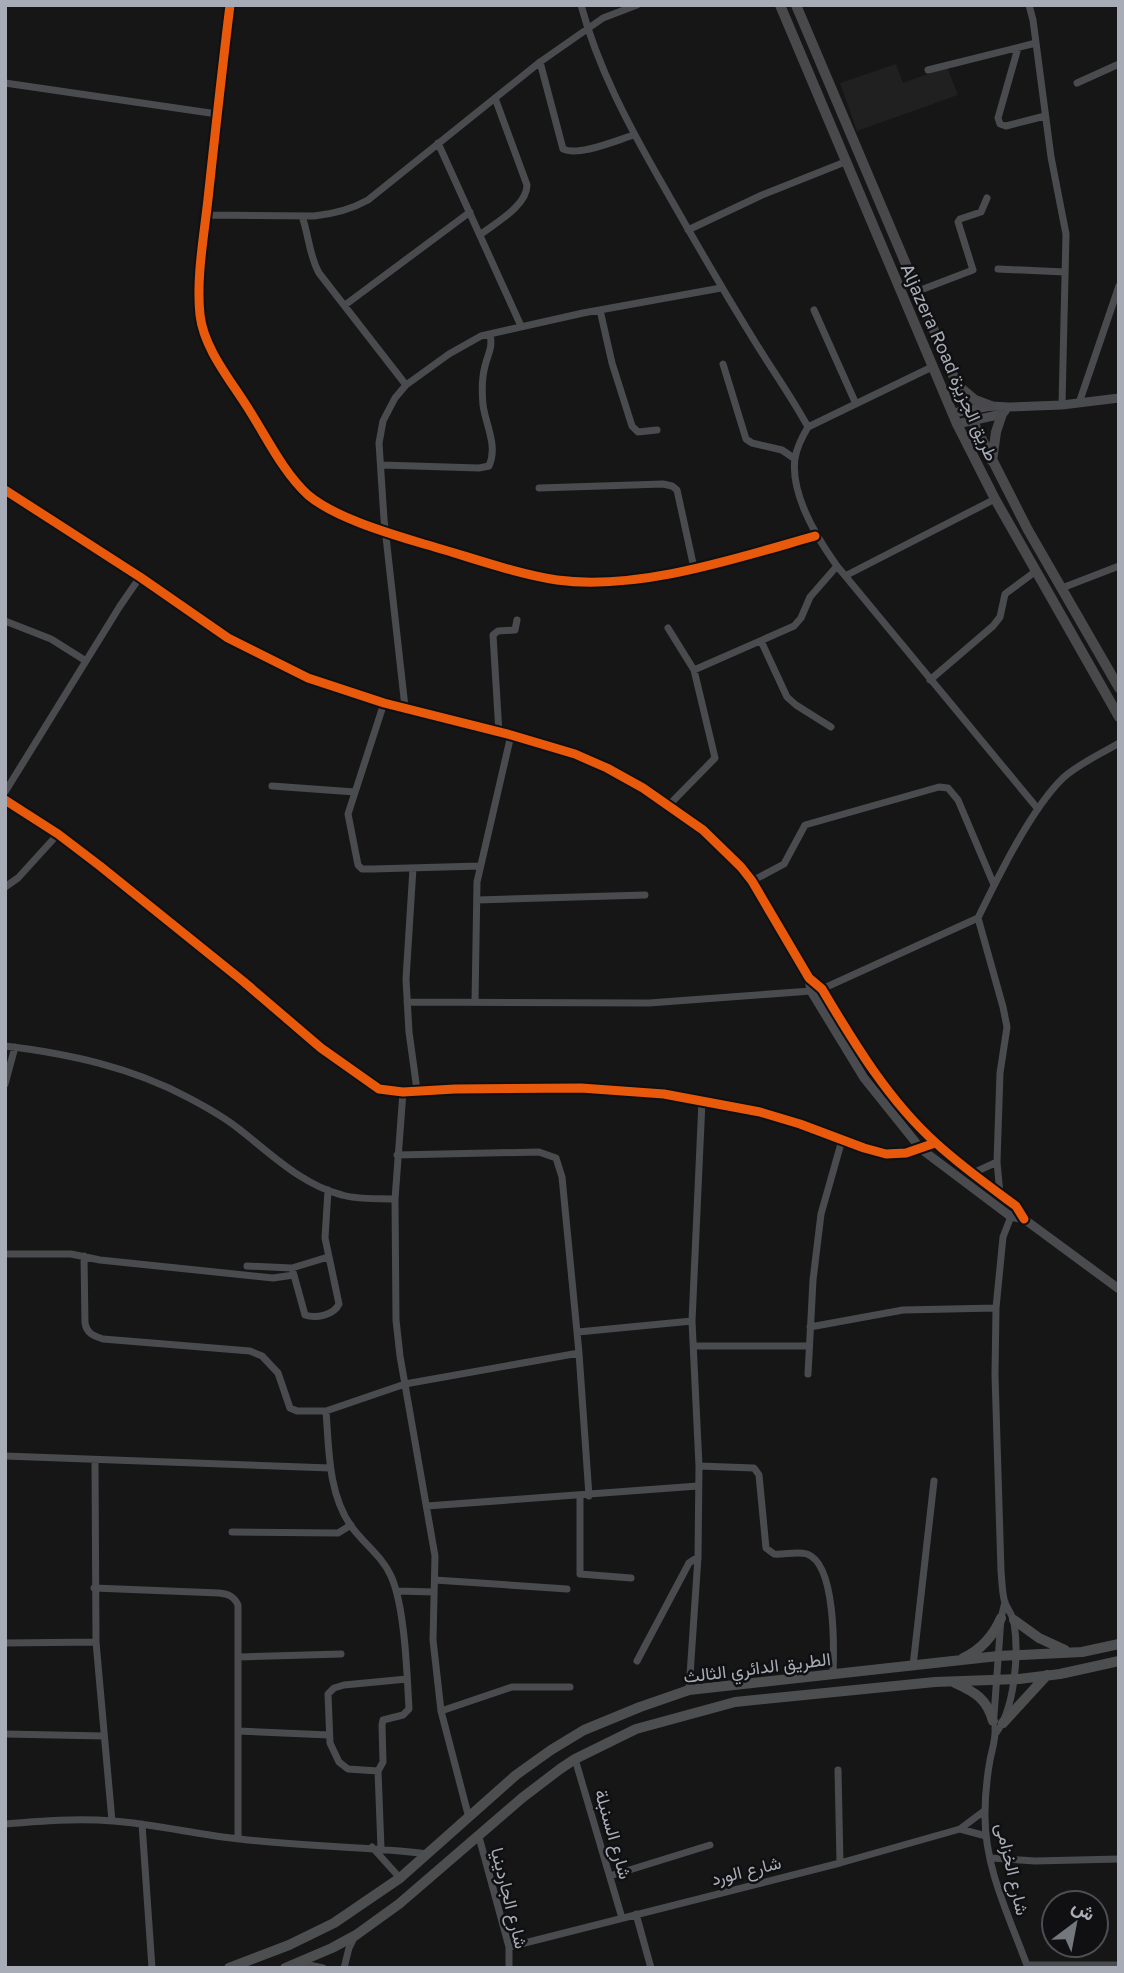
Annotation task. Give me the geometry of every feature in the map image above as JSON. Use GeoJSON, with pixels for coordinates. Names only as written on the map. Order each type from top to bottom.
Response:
{"type":"FeatureCollection","features":[{"type":"Feature","properties":{"kind":"main road","name":"Aljazera Road طريق الجزيزة"},"geometry":{"type":"LineString","coordinates":[[780,5],[957,424],[995,499],[1119,717]]}},
{"type":"Feature","properties":{"kind":"main road","name":"Aljazera Road طريق الجزيزة"},"geometry":{"type":"LineString","coordinates":[[796,5],[970,415],[992,461],[1119,688]]}},
{"type":"Feature","properties":{"kind":"main road"},"geometry":{"type":"LineString","coordinates":[[958,384],[975,400],[991,406]]}},
{"type":"Feature","properties":{"kind":"main road"},"geometry":{"type":"LineString","coordinates":[[992,461],[996,432],[1005,410]]}},
{"type":"Feature","properties":{"kind":"main road"},"geometry":{"type":"LineString","coordinates":[[954,1661],[971,1655],[981,1647],[1001,1618]]}},
{"type":"Feature","properties":{"kind":"main road"},"geometry":{"type":"LineString","coordinates":[[1014,1620],[1052,1646],[1082,1652]]}},
{"type":"Feature","properties":{"kind":"main road","name":"الطريق الدائري الثالث"},"geometry":{"type":"LineString","coordinates":[[229,1968],[334,1923],[400,1878],[516,1776],[584,1730],[640,1707],[689,1690],[998,1656],[1082,1652],[1119,1644]]}},
{"type":"Feature","properties":{"kind":"main road","name":"الطريق الدائري الثالث"},"geometry":{"type":"LineString","coordinates":[[285,1968],[356,1935],[399,1904],[522,1798],[575,1759],[636,1730],[736,1702],[952,1682],[1014,1679],[1119,1661]]}},
{"type":"Feature","properties":{"kind":"main road"},"geometry":{"type":"LineString","coordinates":[[952,1682],[983,1699],[989,1706],[997,1726],[1047,1675]]}},
{"type":"Feature","properties":{"kind":"street"},"geometry":{"type":"LineString","coordinates":[[230,5],[206,215],[199,294],[200,315],[203,329],[217,358],[286,469],[307,494],[336,512],[385,531],[558,580],[644,578],[694,568],[815,536]]}},
{"type":"Feature","properties":{"kind":"street"},"geometry":{"type":"LineString","coordinates":[[581,5],[615,99],[634,135],[722,288],[808,427]]}},
{"type":"Feature","properties":{"kind":"street"},"geometry":{"type":"LineString","coordinates":[[206,215],[330,214],[368,200],[540,62],[603,18],[638,5]]}},
{"type":"Feature","properties":{"kind":"street"},"geometry":{"type":"LineString","coordinates":[[1029,5],[1045,116],[1065,222],[1062,405]]}},
{"type":"Feature","properties":{"kind":"street"},"geometry":{"type":"LineString","coordinates":[[928,71],[1036,43]]}},
{"type":"Feature","properties":{"kind":"street"},"geometry":{"type":"LineString","coordinates":[[1018,48],[998,118],[1000,124],[1006,126],[1045,116]]}},
{"type":"Feature","properties":{"kind":"street"},"geometry":{"type":"LineString","coordinates":[[540,62],[563,149],[571,152],[582,150],[634,135]]}},
{"type":"Feature","properties":{"kind":"street"},"geometry":{"type":"LineString","coordinates":[[1077,83],[1119,64]]}},
{"type":"Feature","properties":{"kind":"street"},"geometry":{"type":"LineString","coordinates":[[5,83],[217,114]]}},
{"type":"Feature","properties":{"kind":"street"},"geometry":{"type":"LineString","coordinates":[[480,235],[523,201],[527,191],[495,99]]}},
{"type":"Feature","properties":{"kind":"street"},"geometry":{"type":"LineString","coordinates":[[438,143],[521,326]]}},
{"type":"Feature","properties":{"kind":"street"},"geometry":{"type":"LineString","coordinates":[[688,230],[762,195],[845,162]]}},
{"type":"Feature","properties":{"kind":"street"},"geometry":{"type":"LineString","coordinates":[[918,291],[973,270],[958,222],[981,212],[987,198]]}},
{"type":"Feature","properties":{"kind":"street"},"geometry":{"type":"LineString","coordinates":[[345,305],[470,212]]}},
{"type":"Feature","properties":{"kind":"street"},"geometry":{"type":"LineString","coordinates":[[302,216],[314,264],[406,385]]}},
{"type":"Feature","properties":{"kind":"street"},"geometry":{"type":"LineString","coordinates":[[998,269],[1065,272]]}},
{"type":"Feature","properties":{"kind":"street"},"geometry":{"type":"LineString","coordinates":[[1079,403],[1119,286]]}},
{"type":"Feature","properties":{"kind":"street"},"geometry":{"type":"LineString","coordinates":[[405,707],[385,531],[380,429],[386,411],[406,385],[474,339],[521,326],[722,288]]}},
{"type":"Feature","properties":{"kind":"street"},"geometry":{"type":"LineString","coordinates":[[600,310],[612,363],[632,426],[638,432],[657,430]]}},
{"type":"Feature","properties":{"kind":"street"},"geometry":{"type":"LineString","coordinates":[[814,310],[856,404]]}},
{"type":"Feature","properties":{"kind":"street"},"geometry":{"type":"LineString","coordinates":[[381,465],[489,466],[493,457],[492,444],[483,404],[485,366],[492,346],[490,334]]}},
{"type":"Feature","properties":{"kind":"street"},"geometry":{"type":"LineString","coordinates":[[723,364],[746,439],[782,450],[795,459]]}},
{"type":"Feature","properties":{"kind":"street"},"geometry":{"type":"LineString","coordinates":[[932,367],[808,427],[800,441],[795,459],[805,511],[815,536],[837,566],[1038,809]]}},
{"type":"Feature","properties":{"kind":"street"},"geometry":{"type":"LineString","coordinates":[[953,413],[970,415],[1119,398]]}},
{"type":"Feature","properties":{"kind":"street"},"geometry":{"type":"LineString","coordinates":[[957,424],[991,406],[1005,410]]}},
{"type":"Feature","properties":{"kind":"street"},"geometry":{"type":"LineString","coordinates":[[539,488],[672,485],[677,490],[694,568]]}},
{"type":"Feature","properties":{"kind":"street"},"geometry":{"type":"LineString","coordinates":[[5,490],[228,638],[265,658],[327,686],[512,735],[591,760],[669,805],[703,830],[752,881],[809,978],[822,989],[882,1082],[935,1143],[1016,1206],[1024,1219],[1119,1289]]}},
{"type":"Feature","properties":{"kind":"street"},"geometry":{"type":"LineString","coordinates":[[845,576],[995,499]]}},
{"type":"Feature","properties":{"kind":"street"},"geometry":{"type":"LineString","coordinates":[[694,670],[794,626],[801,618],[810,597],[837,566]]}},
{"type":"Feature","properties":{"kind":"street"},"geometry":{"type":"LineString","coordinates":[[1062,588],[1119,566]]}},
{"type":"Feature","properties":{"kind":"street"},"geometry":{"type":"LineString","coordinates":[[930,680],[993,626],[1000,617],[1005,594],[1036,571]]}},
{"type":"Feature","properties":{"kind":"street"},"geometry":{"type":"LineString","coordinates":[[5,792],[141,578]]}},
{"type":"Feature","properties":{"kind":"street"},"geometry":{"type":"LineString","coordinates":[[499,733],[493,635],[498,631],[515,630],[517,620]]}},
{"type":"Feature","properties":{"kind":"street"},"geometry":{"type":"LineString","coordinates":[[5,621],[51,639],[86,662]]}},
{"type":"Feature","properties":{"kind":"street"},"geometry":{"type":"LineString","coordinates":[[668,628],[694,670],[715,758],[669,805]]}},
{"type":"Feature","properties":{"kind":"street"},"geometry":{"type":"LineString","coordinates":[[761,641],[787,697],[831,727]]}},
{"type":"Feature","properties":{"kind":"street"},"geometry":{"type":"LineString","coordinates":[[384,703],[348,814],[358,865],[362,869],[480,866]]}},
{"type":"Feature","properties":{"kind":"street"},"geometry":{"type":"LineString","coordinates":[[475,1002],[480,866],[512,735]]}},
{"type":"Feature","properties":{"kind":"street"},"geometry":{"type":"LineString","coordinates":[[407,1002],[649,1003],[822,989],[978,918],[1038,809],[1065,776],[1119,743]]}},
{"type":"Feature","properties":{"kind":"street"},"geometry":{"type":"LineString","coordinates":[[272,786],[355,792]]}},
{"type":"Feature","properties":{"kind":"street"},"geometry":{"type":"LineString","coordinates":[[752,881],[784,864],[805,825],[939,787],[948,788],[958,800],[994,886]]}},
{"type":"Feature","properties":{"kind":"street"},"geometry":{"type":"LineString","coordinates":[[5,800],[58,834],[169,921],[321,1048],[379,1089],[402,1092],[581,1088],[664,1094],[774,1116],[886,1154],[906,1153],[935,1143]]}},
{"type":"Feature","properties":{"kind":"street"},"geometry":{"type":"LineString","coordinates":[[5,887],[27,870],[58,834]]}},
{"type":"Feature","properties":{"kind":"street"},"geometry":{"type":"LineString","coordinates":[[413,869],[406,979],[417,1090]]}},
{"type":"Feature","properties":{"kind":"street"},"geometry":{"type":"LineString","coordinates":[[477,900],[645,895]]}},
{"type":"Feature","properties":{"kind":"street"},"geometry":{"type":"LineString","coordinates":[[978,918],[1007,1027],[1000,1073],[997,1162],[1000,1194]]}},
{"type":"Feature","properties":{"kind":"street"},"geometry":{"type":"LineString","coordinates":[[809,978],[811,990],[864,1078],[921,1149],[1010,1216],[1024,1219]]}},
{"type":"Feature","properties":{"kind":"street"},"geometry":{"type":"LineString","coordinates":[[5,1046],[112,1065],[137,1073],[189,1098],[236,1126],[292,1170],[328,1190],[344,1196],[395,1199]]}},
{"type":"Feature","properties":{"kind":"street"},"geometry":{"type":"LineString","coordinates":[[5,1084],[15,1047]]}},
{"type":"Feature","properties":{"kind":"street"},"geometry":{"type":"LineString","coordinates":[[402,1092],[395,1199],[396,1320],[435,1556],[433,1640],[441,1711],[468,1818]]}},
{"type":"Feature","properties":{"kind":"street"},"geometry":{"type":"LineString","coordinates":[[689,1690],[698,1557],[699,1466],[692,1321],[702,1101]]}},
{"type":"Feature","properties":{"kind":"street"},"geometry":{"type":"LineString","coordinates":[[808,1374],[813,1280],[821,1214],[842,1140]]}},
{"type":"Feature","properties":{"kind":"street"},"geometry":{"type":"LineString","coordinates":[[397,1155],[539,1152],[556,1158],[562,1177],[578,1332],[589,1496]]}},
{"type":"Feature","properties":{"kind":"street"},"geometry":{"type":"LineString","coordinates":[[973,1173],[997,1162]]}},
{"type":"Feature","properties":{"kind":"street"},"geometry":{"type":"LineString","coordinates":[[293,1272],[305,1315],[310,1317],[332,1312],[339,1304],[325,1238],[328,1190]]}},
{"type":"Feature","properties":{"kind":"street"},"geometry":{"type":"LineString","coordinates":[[997,1726],[998,1656],[1005,1602],[998,1527],[996,1308],[1003,1237],[1016,1206]]}},
{"type":"Feature","properties":{"kind":"street"},"geometry":{"type":"LineString","coordinates":[[5,1254],[71,1254],[100,1260],[273,1278],[328,1257]]}},
{"type":"Feature","properties":{"kind":"street"},"geometry":{"type":"LineString","coordinates":[[84,1256],[85,1323],[86,1329],[92,1335],[103,1339],[250,1351],[262,1356],[278,1373],[290,1408],[297,1410],[327,1411],[405,1384],[579,1353]]}},
{"type":"Feature","properties":{"kind":"street"},"geometry":{"type":"LineString","coordinates":[[247,1266],[293,1272]]}},
{"type":"Feature","properties":{"kind":"street"},"geometry":{"type":"LineString","coordinates":[[810,1327],[903,1310],[996,1308]]}},
{"type":"Feature","properties":{"kind":"street"},"geometry":{"type":"LineString","coordinates":[[578,1332],[692,1321]]}},
{"type":"Feature","properties":{"kind":"street"},"geometry":{"type":"LineString","coordinates":[[694,1346],[809,1346]]}},
{"type":"Feature","properties":{"kind":"street"},"geometry":{"type":"LineString","coordinates":[[327,1411],[330,1468],[341,1509],[351,1525],[384,1563],[397,1591],[409,1709],[403,1715],[383,1720],[383,1762],[378,1770],[381,1848]]}},
{"type":"Feature","properties":{"kind":"street"},"geometry":{"type":"LineString","coordinates":[[5,1457],[330,1468]]}},
{"type":"Feature","properties":{"kind":"street"},"geometry":{"type":"LineString","coordinates":[[95,1460],[96,1642],[112,1821]]}},
{"type":"Feature","properties":{"kind":"street"},"geometry":{"type":"LineString","coordinates":[[699,1466],[754,1468],[759,1475],[766,1548],[774,1554],[804,1553],[815,1559],[827,1585],[834,1623],[834,1675]]}},
{"type":"Feature","properties":{"kind":"street"},"geometry":{"type":"LineString","coordinates":[[913,1666],[934,1481]]}},
{"type":"Feature","properties":{"kind":"street"},"geometry":{"type":"LineString","coordinates":[[427,1506],[698,1486]]}},
{"type":"Feature","properties":{"kind":"street"},"geometry":{"type":"LineString","coordinates":[[580,1496],[580,1574],[631,1578]]}},
{"type":"Feature","properties":{"kind":"street"},"geometry":{"type":"LineString","coordinates":[[232,1532],[338,1533],[351,1525]]}},
{"type":"Feature","properties":{"kind":"street"},"geometry":{"type":"LineString","coordinates":[[637,1661],[689,1563],[698,1557]]}},
{"type":"Feature","properties":{"kind":"street"},"geometry":{"type":"LineString","coordinates":[[435,1580],[567,1589]]}},
{"type":"Feature","properties":{"kind":"street"},"geometry":{"type":"LineString","coordinates":[[94,1588],[227,1594],[233,1597],[238,1605],[238,1839]]}},
{"type":"Feature","properties":{"kind":"street"},"geometry":{"type":"LineString","coordinates":[[397,1591],[434,1592]]}},
{"type":"Feature","properties":{"kind":"street"},"geometry":{"type":"LineString","coordinates":[[997,1726],[1014,1679],[1014,1620],[1005,1602]]}},
{"type":"Feature","properties":{"kind":"street"},"geometry":{"type":"LineString","coordinates":[[5,1643],[96,1642]]}},
{"type":"Feature","properties":{"kind":"street"},"geometry":{"type":"LineString","coordinates":[[238,1657],[341,1654]]}},
{"type":"Feature","properties":{"kind":"street"},"geometry":{"type":"LineString","coordinates":[[378,1770],[348,1769],[339,1762],[330,1743],[326,1699],[334,1688],[344,1685],[407,1679]]}},
{"type":"Feature","properties":{"kind":"street"},"geometry":{"type":"LineString","coordinates":[[441,1711],[512,1687],[570,1687]]}},
{"type":"Feature","properties":{"kind":"street","name":"شارع الخزامى"},"geometry":{"type":"LineString","coordinates":[[997,1726],[986,1782],[986,1836],[1009,1924],[1028,1967]]}},
{"type":"Feature","properties":{"kind":"street"},"geometry":{"type":"LineString","coordinates":[[238,1731],[329,1735]]}},
{"type":"Feature","properties":{"kind":"street"},"geometry":{"type":"LineString","coordinates":[[5,1734],[104,1736]]}},
{"type":"Feature","properties":{"kind":"street","name":"شارع السنبلة"},"geometry":{"type":"LineString","coordinates":[[575,1759],[622,1918]]}},
{"type":"Feature","properties":{"kind":"street"},"geometry":{"type":"LineString","coordinates":[[838,1770],[840,1863]]}},
{"type":"Feature","properties":{"kind":"street","name":"شارع الورد"},"geometry":{"type":"LineString","coordinates":[[509,1947],[840,1863],[960,1829],[984,1811]]}},
{"type":"Feature","properties":{"kind":"street"},"geometry":{"type":"LineString","coordinates":[[5,1824],[71,1820],[112,1821],[284,1844],[372,1847],[428,1854]]}},
{"type":"Feature","properties":{"kind":"street"},"geometry":{"type":"LineString","coordinates":[[142,1824],[152,1968]]}},
{"type":"Feature","properties":{"kind":"street"},"geometry":{"type":"LineString","coordinates":[[960,1829],[986,1836]]}},
{"type":"Feature","properties":{"kind":"street","name":"شارع الجاردينيا"},"geometry":{"type":"LineString","coordinates":[[479,1837],[509,1947],[508,1966]]}},
{"type":"Feature","properties":{"kind":"street"},"geometry":{"type":"LineString","coordinates":[[610,1876],[710,1845]]}},
{"type":"Feature","properties":{"kind":"street"},"geometry":{"type":"LineString","coordinates":[[372,1847],[400,1878]]}},
{"type":"Feature","properties":{"kind":"street"},"geometry":{"type":"LineString","coordinates":[[991,1858],[1035,1861],[1119,1859]]}},
{"type":"Feature","properties":{"kind":"street"},"geometry":{"type":"LineString","coordinates":[[636,1914],[651,1968]]}},
{"type":"Feature","properties":{"kind":"street"},"geometry":{"type":"LineString","coordinates":[[344,1968],[349,1948],[356,1935]]}},
{"type":"Feature","properties":{"kind":"street"},"geometry":{"type":"LineString","coordinates":[[300,1963],[323,1968]]}},
{"type":"Feature","properties":{"kind":"street"},"geometry":{"type":"LineString","coordinates":[[1028,1967],[1119,1965]]}},
{"type":"Feature","properties":{"kind":"shaded area"},"geometry":{"type":"Polygon","coordinates":[[[896,64],[903,83],[947,67],[958,95],[857,131],[840,83],[896,64]]]}},
{"type":"Feature","properties":{"kind":"cycle path"},"geometry":{"type":"LineString","coordinates":[[230,5],[201,257],[200,315],[207,341],[220,366],[284,467],[308,495],[333,511],[380,530],[507,569],[557,580],[621,581],[654,577],[815,536]]}},
{"type":"Feature","properties":{"kind":"cycle path"},"geometry":{"type":"LineString","coordinates":[[5,490],[140,577],[228,638],[308,678],[384,703],[575,754],[643,788],[703,830],[752,881],[809,978],[822,989],[860,1050],[903,1109],[919,1127],[975,1176],[1016,1206],[1024,1219]]}},
{"type":"Feature","properties":{"kind":"cycle path"},"geometry":{"type":"LineString","coordinates":[[5,800],[58,834],[100,866],[321,1048],[379,1089],[403,1092],[581,1088],[664,1094],[760,1112],[886,1154],[906,1153],[935,1143]]}}]}
